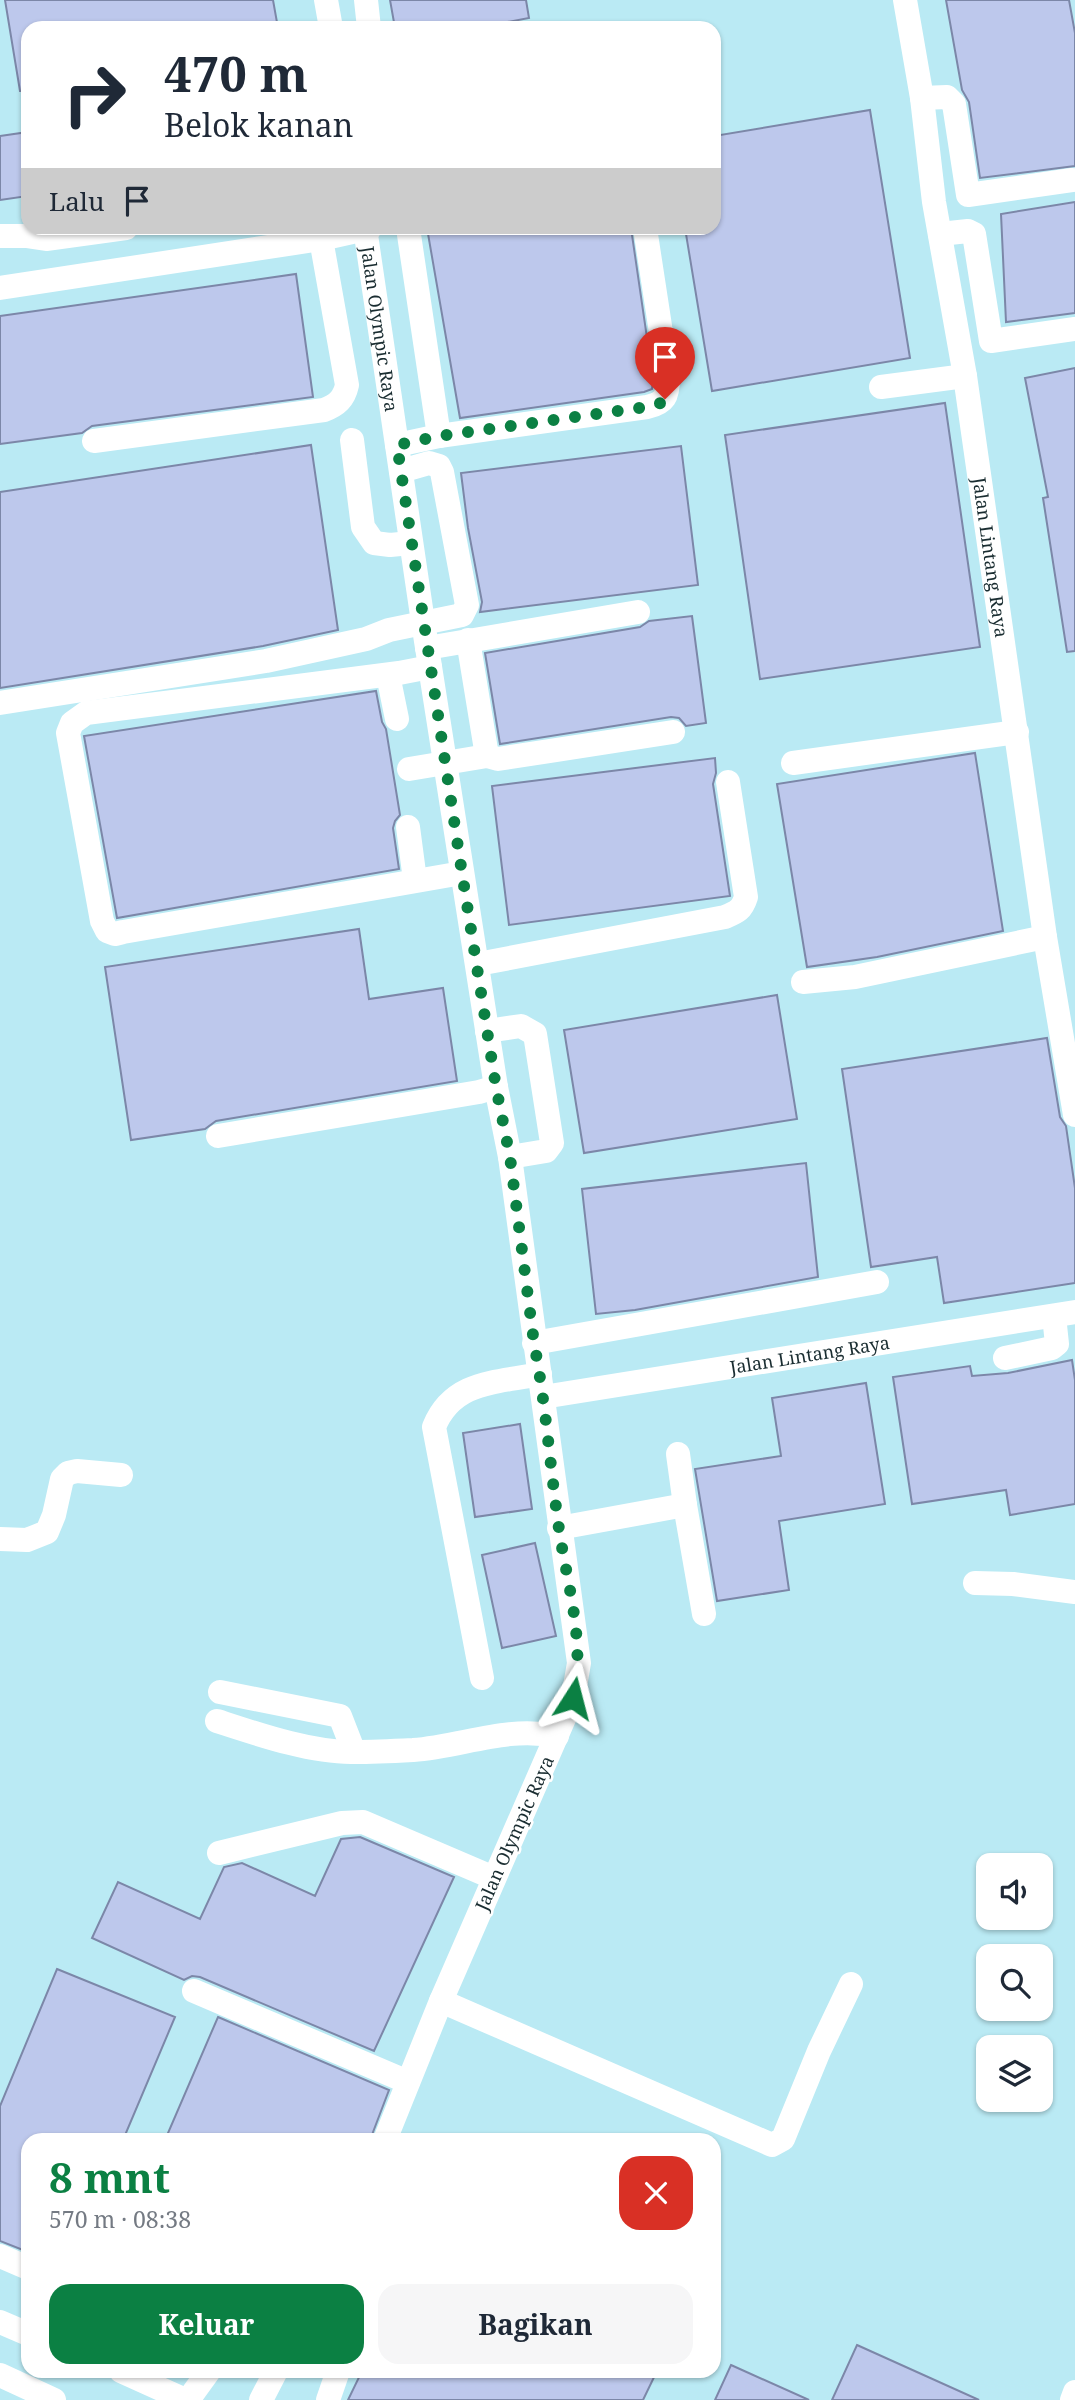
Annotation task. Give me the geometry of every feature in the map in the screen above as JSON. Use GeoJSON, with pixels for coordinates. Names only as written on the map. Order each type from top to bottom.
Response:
{"type":"FeatureCollection","features":[{"type":"Feature","properties":{"kind":"street"},"geometry":{"type":"LineString","coordinates":[[326,0],[330,21]]}},
{"type":"Feature","properties":{"kind":"street"},"geometry":{"type":"LineString","coordinates":[[366,0],[368,21]]}},
{"type":"Feature","properties":{"kind":"street","name":"Jalan Lintang Raya"},"geometry":{"type":"LineString","coordinates":[[905,0],[922,98],[934,202],[965,376],[1045,937],[1066,1000],[1075,1115]]}},
{"type":"Feature","properties":{"kind":"street"},"geometry":{"type":"LineString","coordinates":[[922,98],[947,97],[954,104],[968,195]]}},
{"type":"Feature","properties":{"kind":"street"},"geometry":{"type":"LineString","coordinates":[[934,202],[1072,180]]}},
{"type":"Feature","properties":{"kind":"street"},"geometry":{"type":"LineString","coordinates":[[940,234],[968,230],[974,234],[991,341]]}},
{"type":"Feature","properties":{"kind":"street"},"geometry":{"type":"LineString","coordinates":[[0,236],[46,239],[75,235]]}},
{"type":"Feature","properties":{"kind":"street"},"geometry":{"type":"LineString","coordinates":[[0,288],[337,235]]}},
{"type":"Feature","properties":{"kind":"street","name":"Jalan Olympic Raya"},"geometry":{"type":"LineString","coordinates":[[367,235],[428,657],[496,1087],[510,1157],[579,1663],[573,1698],[441,2001],[389,2133]]}},
{"type":"Feature","properties":{"kind":"street"},"geometry":{"type":"LineString","coordinates":[[409,235],[439,436]]}},
{"type":"Feature","properties":{"kind":"street"},"geometry":{"type":"LineString","coordinates":[[397,445],[439,436],[647,407],[659,404],[665,399],[668,394],[668,378],[646,235]]}},
{"type":"Feature","properties":{"kind":"street"},"geometry":{"type":"LineString","coordinates":[[94,441],[324,410],[334,406],[344,396],[347,385],[321,239]]}},
{"type":"Feature","properties":{"kind":"street"},"geometry":{"type":"LineString","coordinates":[[959,345],[1075,329]]}},
{"type":"Feature","properties":{"kind":"street"},"geometry":{"type":"LineString","coordinates":[[881,387],[965,376]]}},
{"type":"Feature","properties":{"kind":"street"},"geometry":{"type":"LineString","coordinates":[[352,440],[363,527],[374,543],[411,543]]}},
{"type":"Feature","properties":{"kind":"street"},"geometry":{"type":"LineString","coordinates":[[0,703],[266,661],[462,615],[467,605],[439,466],[429,463],[401,471]]}},
{"type":"Feature","properties":{"kind":"street"},"geometry":{"type":"LineString","coordinates":[[462,873],[115,934],[107,931],[102,921],[68,733],[72,723],[86,713],[388,675],[468,640],[638,612]]}},
{"type":"Feature","properties":{"kind":"street"},"geometry":{"type":"LineString","coordinates":[[468,640],[487,755]]}},
{"type":"Feature","properties":{"kind":"street"},"geometry":{"type":"LineString","coordinates":[[388,675],[397,719]]}},
{"type":"Feature","properties":{"kind":"street"},"geometry":{"type":"LineString","coordinates":[[409,769],[487,755],[498,760],[673,732]]}},
{"type":"Feature","properties":{"kind":"street"},"geometry":{"type":"LineString","coordinates":[[793,763],[1017,732]]}},
{"type":"Feature","properties":{"kind":"street"},"geometry":{"type":"LineString","coordinates":[[478,964],[724,917],[737,912],[746,897],[728,782]]}},
{"type":"Feature","properties":{"kind":"street"},"geometry":{"type":"LineString","coordinates":[[408,827],[415,880]]}},
{"type":"Feature","properties":{"kind":"street"},"geometry":{"type":"LineString","coordinates":[[803,982],[855,977],[1045,937]]}},
{"type":"Feature","properties":{"kind":"street"},"geometry":{"type":"LineString","coordinates":[[487,1031],[521,1026],[534,1034],[552,1143],[546,1151],[510,1157]]}},
{"type":"Feature","properties":{"kind":"street"},"geometry":{"type":"LineString","coordinates":[[218,1136],[480,1092],[496,1087]]}},
{"type":"Feature","properties":{"kind":"street"},"geometry":{"type":"LineString","coordinates":[[534,1343],[877,1282]]}},
{"type":"Feature","properties":{"kind":"street"},"geometry":{"type":"LineString","coordinates":[[1005,1358],[1052,1348],[1056,1344],[1064,1314]]}},
{"type":"Feature","properties":{"kind":"street","name":"Jalan Lintang Raya"},"geometry":{"type":"LineString","coordinates":[[482,1678],[434,1427],[445,1405],[457,1394],[472,1388],[542,1385],[1064,1314]]}},
{"type":"Feature","properties":{"kind":"street"},"geometry":{"type":"LineString","coordinates":[[678,1454],[704,1614]]}},
{"type":"Feature","properties":{"kind":"street"},"geometry":{"type":"LineString","coordinates":[[0,1539],[27,1540],[47,1532],[54,1515],[62,1479],[68,1473],[77,1471],[121,1475]]}},
{"type":"Feature","properties":{"kind":"street"},"geometry":{"type":"LineString","coordinates":[[559,1528],[685,1505]]}},
{"type":"Feature","properties":{"kind":"street"},"geometry":{"type":"LineString","coordinates":[[975,1583],[1013,1584],[1075,1592]]}},
{"type":"Feature","properties":{"kind":"street"},"geometry":{"type":"LineString","coordinates":[[220,1692],[340,1716],[354,1752]]}},
{"type":"Feature","properties":{"kind":"street"},"geometry":{"type":"LineString","coordinates":[[217,1721],[263,1737],[354,1752],[412,1750],[512,1732],[537,1732],[557,1736]]}},
{"type":"Feature","properties":{"kind":"street"},"geometry":{"type":"LineString","coordinates":[[219,1853],[342,1823],[363,1822],[494,1878]]}},
{"type":"Feature","properties":{"kind":"street"},"geometry":{"type":"LineString","coordinates":[[441,2001],[772,2145],[782,2139],[851,1984]]}},
{"type":"Feature","properties":{"kind":"street"},"geometry":{"type":"LineString","coordinates":[[194,1991],[408,2082]]}},
{"type":"Feature","properties":{"kind":"street"},"geometry":{"type":"LineString","coordinates":[[0,2256],[21,2265]]}},
{"type":"Feature","properties":{"kind":"street"},"geometry":{"type":"LineString","coordinates":[[0,2322],[21,2328]]}},
{"type":"Feature","properties":{"kind":"street"},"geometry":{"type":"LineString","coordinates":[[0,2375],[54,2400]]}},
{"type":"Feature","properties":{"kind":"street"},"geometry":{"type":"LineString","coordinates":[[136,2378],[179,2399],[209,2378]]}},
{"type":"Feature","properties":{"kind":"street"},"geometry":{"type":"LineString","coordinates":[[261,2400],[272,2378]]}},
{"type":"Feature","properties":{"kind":"street"},"geometry":{"type":"LineString","coordinates":[[328,2400],[336,2378]]}},
{"type":"Feature","properties":{"kind":"street"},"geometry":{"type":"LineString","coordinates":[[1072,2400],[1075,2392]]}},
{"type":"Feature","properties":{"kind":"building"},"geometry":{"type":"Polygon","coordinates":[[[5,0],[273,0],[277,21],[21,21],[20,91],[5,0]]]}},
{"type":"Feature","properties":{"kind":"building"},"geometry":{"type":"Polygon","coordinates":[[[390,0],[526,0],[529,18],[513,21],[394,21],[390,0]]]}},
{"type":"Feature","properties":{"kind":"building"},"geometry":{"type":"Polygon","coordinates":[[[946,0],[1069,0],[1075,33],[1075,166],[980,178],[969,102],[962,90],[946,0]]]}},
{"type":"Feature","properties":{"kind":"building"},"geometry":{"type":"Polygon","coordinates":[[[870,110],[910,358],[712,391],[686,235],[721,235],[721,135],[870,110]]]}},
{"type":"Feature","properties":{"kind":"building"},"geometry":{"type":"Polygon","coordinates":[[[21,133],[21,197],[0,200],[0,136],[21,133]]]}},
{"type":"Feature","properties":{"kind":"building"},"geometry":{"type":"Polygon","coordinates":[[[1075,202],[1075,313],[1006,322],[1001,214],[1075,202]]]}},
{"type":"Feature","properties":{"kind":"building"},"geometry":{"type":"Polygon","coordinates":[[[428,235],[632,235],[653,379],[652,389],[460,418],[428,235]]]}},
{"type":"Feature","properties":{"kind":"building"},"geometry":{"type":"Polygon","coordinates":[[[296,274],[313,397],[92,426],[82,433],[0,444],[0,316],[296,274]]]}},
{"type":"Feature","properties":{"kind":"building"},"geometry":{"type":"Polygon","coordinates":[[[1075,368],[1075,651],[1067,652],[1043,498],[1048,497],[1025,378],[1075,368]]]}},
{"type":"Feature","properties":{"kind":"building"},"geometry":{"type":"Polygon","coordinates":[[[945,403],[980,647],[760,679],[725,435],[945,403]]]}},
{"type":"Feature","properties":{"kind":"building"},"geometry":{"type":"Polygon","coordinates":[[[311,445],[338,630],[263,646],[0,688],[0,492],[311,445]]]}},
{"type":"Feature","properties":{"kind":"building"},"geometry":{"type":"Polygon","coordinates":[[[681,446],[698,585],[480,612],[482,602],[461,473],[681,446]]]}},
{"type":"Feature","properties":{"kind":"building"},"geometry":{"type":"Polygon","coordinates":[[[692,616],[706,723],[686,726],[679,718],[671,717],[500,744],[485,653],[640,627],[649,621],[692,616]]]}},
{"type":"Feature","properties":{"kind":"building"},"geometry":{"type":"Polygon","coordinates":[[[376,691],[386,729],[400,815],[393,828],[399,869],[117,918],[84,736],[376,691]]]}},
{"type":"Feature","properties":{"kind":"building"},"geometry":{"type":"Polygon","coordinates":[[[975,753],[1003,931],[877,957],[807,967],[777,784],[975,753]]]}},
{"type":"Feature","properties":{"kind":"building"},"geometry":{"type":"Polygon","coordinates":[[[715,758],[716,773],[713,784],[730,896],[509,925],[492,786],[715,758]]]}},
{"type":"Feature","properties":{"kind":"building"},"geometry":{"type":"Polygon","coordinates":[[[359,929],[369,999],[443,988],[457,1081],[216,1121],[205,1129],[131,1140],[105,967],[359,929]]]}},
{"type":"Feature","properties":{"kind":"building"},"geometry":{"type":"Polygon","coordinates":[[[777,995],[797,1119],[584,1153],[564,1030],[777,995]]]}},
{"type":"Feature","properties":{"kind":"building"},"geometry":{"type":"Polygon","coordinates":[[[1047,1038],[1060,1117],[1066,1126],[1075,1188],[1075,1283],[944,1303],[937,1257],[871,1267],[842,1069],[1047,1038]]]}},
{"type":"Feature","properties":{"kind":"building"},"geometry":{"type":"Polygon","coordinates":[[[806,1163],[818,1277],[635,1310],[596,1314],[582,1189],[806,1163]]]}},
{"type":"Feature","properties":{"kind":"building"},"geometry":{"type":"Polygon","coordinates":[[[1072,1360],[1075,1380],[1075,1504],[1010,1515],[1006,1490],[912,1504],[893,1377],[970,1366],[972,1376],[1008,1373],[1072,1360]]]}},
{"type":"Feature","properties":{"kind":"building"},"geometry":{"type":"Polygon","coordinates":[[[866,1383],[885,1504],[779,1521],[789,1590],[717,1601],[695,1469],[781,1456],[772,1398],[866,1383]]]}},
{"type":"Feature","properties":{"kind":"building"},"geometry":{"type":"Polygon","coordinates":[[[520,1424],[532,1509],[475,1517],[463,1433],[520,1424]]]}},
{"type":"Feature","properties":{"kind":"building"},"geometry":{"type":"Polygon","coordinates":[[[535,1543],[556,1636],[502,1648],[482,1555],[535,1543]]]}},
{"type":"Feature","properties":{"kind":"building"},"geometry":{"type":"Polygon","coordinates":[[[360,1837],[454,1877],[374,2051],[200,1977],[192,1976],[184,1980],[92,1938],[118,1882],[200,1919],[224,1867],[242,1863],[315,1896],[341,1839],[360,1837]]]}},
{"type":"Feature","properties":{"kind":"building"},"geometry":{"type":"Polygon","coordinates":[[[57,1969],[175,2017],[126,2133],[21,2133],[21,2249],[0,2241],[0,2106],[57,1969]]]}},
{"type":"Feature","properties":{"kind":"building"},"geometry":{"type":"Polygon","coordinates":[[[218,2017],[389,2090],[373,2133],[168,2133],[218,2017]]]}},
{"type":"Feature","properties":{"kind":"building"},"geometry":{"type":"Polygon","coordinates":[[[857,2345],[979,2400],[832,2400],[857,2345]]]}},
{"type":"Feature","properties":{"kind":"building"},"geometry":{"type":"Polygon","coordinates":[[[731,2365],[809,2400],[715,2400],[731,2365]]]}},
{"type":"Feature","properties":{"kind":"building"},"geometry":{"type":"Polygon","coordinates":[[[359,2378],[654,2378],[643,2400],[348,2400],[359,2378]]]}},
{"type":"Feature","properties":{"kind":"route"},"geometry":{"type":"LineString","coordinates":[[573,1698],[579,1663],[577,1641],[559,1528],[510,1157],[496,1087],[462,873],[397,445],[439,436],[647,407],[659,404],[665,399]]}}]}
